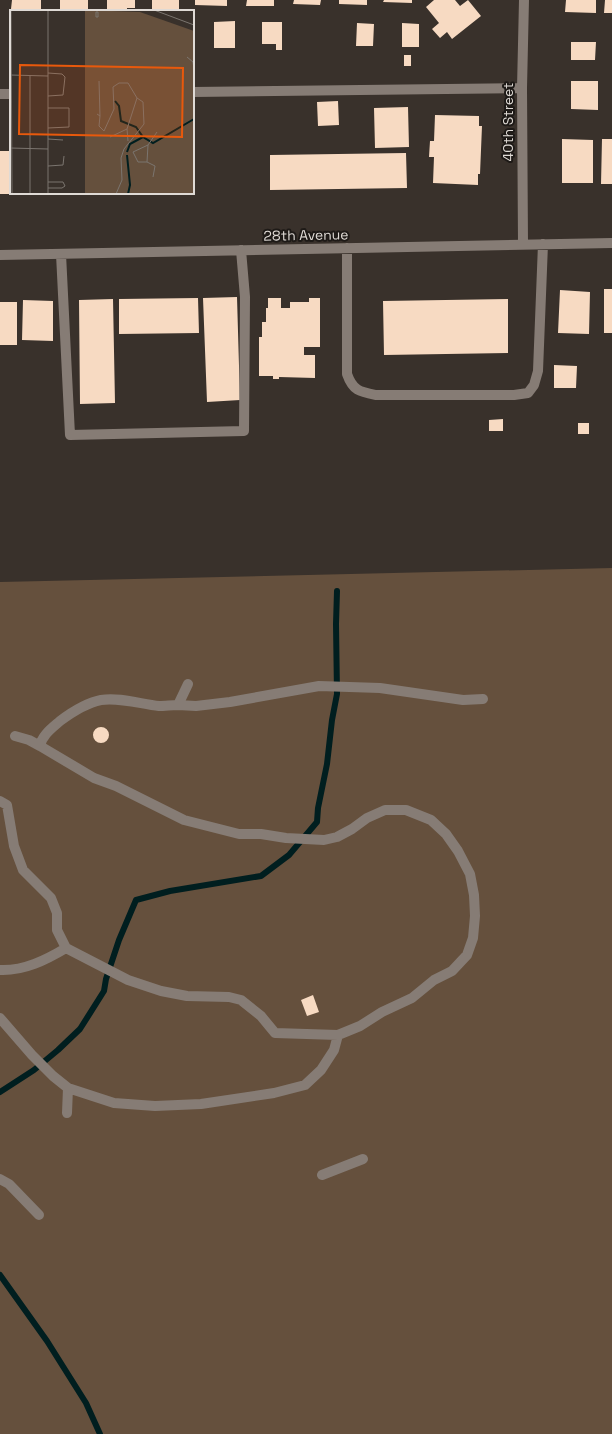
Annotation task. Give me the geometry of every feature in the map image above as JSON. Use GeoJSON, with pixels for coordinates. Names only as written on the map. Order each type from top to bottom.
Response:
{"type":"FeatureCollection","features":[{"type":"Feature","properties":{"kind":"street","name":"40th Street"},"geometry":{"type":"LineString","coordinates":[[523,244],[522,88],[524,0]]}},
{"type":"Feature","properties":{"kind":"street"},"geometry":{"type":"LineString","coordinates":[[194,92],[522,88]]}},
{"type":"Feature","properties":{"kind":"street","name":"28th Avenue"},"geometry":{"type":"LineString","coordinates":[[0,255],[612,243]]}},
{"type":"Feature","properties":{"kind":"street"},"geometry":{"type":"LineString","coordinates":[[347,248],[347,374],[350,384],[361,392],[376,395],[514,395],[528,393],[534,385],[538,371],[543,244]]}},
{"type":"Feature","properties":{"kind":"street"},"geometry":{"type":"LineString","coordinates":[[62,254],[70,435],[244,431],[245,297],[241,250]]}},
{"type":"Feature","properties":{"kind":"street"},"geometry":{"type":"LineString","coordinates":[[178,705],[188,684]]}},
{"type":"Feature","properties":{"kind":"street"},"geometry":{"type":"LineString","coordinates":[[40,746],[42,739],[54,726],[70,714],[90,703],[102,700],[128,701],[160,706],[196,706],[230,702],[319,686],[380,688],[463,700],[483,699]]}},
{"type":"Feature","properties":{"kind":"street"},"geometry":{"type":"LineString","coordinates":[[0,800],[7,805],[14,846],[23,870],[51,898],[57,912],[57,930],[66,948],[128,980],[161,991],[187,996],[229,997],[241,1000],[260,1016],[274,1033],[338,1036],[360,1026],[382,1012],[412,998],[434,980],[452,971],[467,955],[473,938],[475,916],[474,895],[470,874],[458,851],[446,834],[431,820],[406,810],[385,810],[367,818],[337,837],[324,840],[286,838],[261,834],[239,834],[184,820],[116,786],[94,778],[40,746],[15,736]]}},
{"type":"Feature","properties":{"kind":"street"},"geometry":{"type":"LineString","coordinates":[[0,970],[29,966],[52,957],[66,948]]}},
{"type":"Feature","properties":{"kind":"street"},"geometry":{"type":"LineString","coordinates":[[0,1018],[32,1055],[53,1076],[68,1088],[114,1103],[155,1106],[201,1104],[274,1093],[305,1085],[321,1070],[334,1050],[338,1036]]}},
{"type":"Feature","properties":{"kind":"street"},"geometry":{"type":"LineString","coordinates":[[67,1113],[68,1088]]}},
{"type":"Feature","properties":{"kind":"street"},"geometry":{"type":"LineString","coordinates":[[322,1175],[363,1160]]}},
{"type":"Feature","properties":{"kind":"street"},"geometry":{"type":"LineString","coordinates":[[0,1179],[9,1184],[39,1215]]}},
{"type":"Feature","properties":{"kind":"shaded area"},"geometry":{"type":"Polygon","coordinates":[[[612,568],[612,1434],[0,1434],[0,582],[612,568]]]}},
{"type":"Feature","properties":{"kind":"building"},"geometry":{"type":"Polygon","coordinates":[[[12,0],[41,0],[41,9],[11,9],[12,0]]]}},
{"type":"Feature","properties":{"kind":"building"},"geometry":{"type":"Polygon","coordinates":[[[60,0],[88,0],[88,9],[60,10],[60,0]]]}},
{"type":"Feature","properties":{"kind":"building"},"geometry":{"type":"Polygon","coordinates":[[[107,0],[135,0],[135,8],[127,8],[127,10],[107,10],[107,0]]]}},
{"type":"Feature","properties":{"kind":"building"},"geometry":{"type":"Polygon","coordinates":[[[152,0],[179,0],[179,10],[152,10],[152,0]]]}},
{"type":"Feature","properties":{"kind":"building"},"geometry":{"type":"Polygon","coordinates":[[[195,0],[227,0],[227,6],[195,5],[195,0]]]}},
{"type":"Feature","properties":{"kind":"building"},"geometry":{"type":"Polygon","coordinates":[[[247,0],[274,0],[274,6],[246,6],[247,0]]]}},
{"type":"Feature","properties":{"kind":"building"},"geometry":{"type":"Polygon","coordinates":[[[294,0],[321,0],[320,5],[293,4],[294,0]]]}},
{"type":"Feature","properties":{"kind":"building"},"geometry":{"type":"Polygon","coordinates":[[[339,0],[367,0],[367,5],[339,4],[339,0]]]}},
{"type":"Feature","properties":{"kind":"building"},"geometry":{"type":"Polygon","coordinates":[[[384,0],[412,0],[412,3],[383,2],[384,0]]]}},
{"type":"Feature","properties":{"kind":"building"},"geometry":{"type":"Polygon","coordinates":[[[434,0],[455,0],[460,6],[468,0],[481,16],[452,39],[447,32],[440,38],[432,29],[439,23],[426,7],[434,0]]]}},
{"type":"Feature","properties":{"kind":"building"},"geometry":{"type":"Polygon","coordinates":[[[566,0],[596,0],[596,13],[565,12],[566,0]]]}},
{"type":"Feature","properties":{"kind":"building"},"geometry":{"type":"Polygon","coordinates":[[[605,0],[612,0],[612,13],[604,13],[605,0]]]}},
{"type":"Feature","properties":{"kind":"building"},"geometry":{"type":"Polygon","coordinates":[[[235,21],[235,48],[214,48],[214,22],[235,21]]]}},
{"type":"Feature","properties":{"kind":"building"},"geometry":{"type":"Polygon","coordinates":[[[262,22],[282,22],[282,50],[276,50],[276,44],[262,44],[262,22]]]}},
{"type":"Feature","properties":{"kind":"building"},"geometry":{"type":"Polygon","coordinates":[[[357,23],[374,24],[373,46],[356,46],[357,23]]]}},
{"type":"Feature","properties":{"kind":"building"},"geometry":{"type":"Polygon","coordinates":[[[402,23],[419,24],[419,47],[402,47],[402,23]]]}},
{"type":"Feature","properties":{"kind":"building"},"geometry":{"type":"Polygon","coordinates":[[[571,42],[596,42],[595,60],[571,60],[571,42]]]}},
{"type":"Feature","properties":{"kind":"building"},"geometry":{"type":"Polygon","coordinates":[[[404,55],[411,55],[411,66],[404,66],[404,55]]]}},
{"type":"Feature","properties":{"kind":"building"},"geometry":{"type":"Polygon","coordinates":[[[571,81],[598,81],[598,110],[571,109],[571,81]]]}},
{"type":"Feature","properties":{"kind":"building"},"geometry":{"type":"Polygon","coordinates":[[[338,101],[339,125],[318,126],[317,102],[338,101]]]}},
{"type":"Feature","properties":{"kind":"building"},"geometry":{"type":"Polygon","coordinates":[[[408,107],[409,147],[375,148],[374,108],[408,107]]]}},
{"type":"Feature","properties":{"kind":"building"},"geometry":{"type":"Polygon","coordinates":[[[435,115],[479,116],[479,126],[482,126],[480,174],[478,174],[478,185],[433,183],[434,157],[429,157],[430,141],[434,141],[435,115]]]}},
{"type":"Feature","properties":{"kind":"building"},"geometry":{"type":"Polygon","coordinates":[[[562,139],[593,140],[593,183],[562,183],[562,139]]]}},
{"type":"Feature","properties":{"kind":"building"},"geometry":{"type":"Polygon","coordinates":[[[602,139],[612,139],[612,184],[601,184],[602,139]]]}},
{"type":"Feature","properties":{"kind":"building"},"geometry":{"type":"Polygon","coordinates":[[[0,151],[10,151],[10,194],[0,194],[0,151]]]}},
{"type":"Feature","properties":{"kind":"building"},"geometry":{"type":"Polygon","coordinates":[[[406,153],[407,188],[270,190],[270,155],[406,153]]]}},
{"type":"Feature","properties":{"kind":"building"},"geometry":{"type":"Polygon","coordinates":[[[604,289],[612,289],[612,333],[604,333],[604,289]]]}},
{"type":"Feature","properties":{"kind":"building"},"geometry":{"type":"Polygon","coordinates":[[[560,290],[590,292],[589,334],[558,333],[560,290]]]}},
{"type":"Feature","properties":{"kind":"building"},"geometry":{"type":"Polygon","coordinates":[[[237,297],[240,400],[207,402],[203,298],[237,297]]]}},
{"type":"Feature","properties":{"kind":"building"},"geometry":{"type":"Polygon","coordinates":[[[198,298],[199,333],[119,334],[119,299],[198,298]]]}},
{"type":"Feature","properties":{"kind":"building"},"geometry":{"type":"Polygon","coordinates":[[[268,298],[281,298],[281,308],[290,308],[290,302],[309,302],[309,298],[320,298],[320,347],[304,347],[304,355],[315,355],[315,378],[279,377],[279,379],[273,379],[273,376],[259,376],[259,337],[262,337],[262,322],[266,322],[268,298]]]}},
{"type":"Feature","properties":{"kind":"building"},"geometry":{"type":"Polygon","coordinates":[[[113,299],[115,403],[80,404],[79,300],[113,299]]]}},
{"type":"Feature","properties":{"kind":"building"},"geometry":{"type":"Polygon","coordinates":[[[508,299],[508,353],[384,355],[383,301],[508,299]]]}},
{"type":"Feature","properties":{"kind":"building"},"geometry":{"type":"Polygon","coordinates":[[[23,300],[53,301],[53,341],[22,340],[23,300]]]}},
{"type":"Feature","properties":{"kind":"building"},"geometry":{"type":"Polygon","coordinates":[[[0,302],[17,302],[17,345],[0,345],[0,302]]]}},
{"type":"Feature","properties":{"kind":"building"},"geometry":{"type":"Polygon","coordinates":[[[554,365],[577,366],[576,388],[554,388],[554,365]]]}},
{"type":"Feature","properties":{"kind":"building"},"geometry":{"type":"Polygon","coordinates":[[[503,419],[503,431],[489,431],[489,420],[503,419]]]}},
{"type":"Feature","properties":{"kind":"building"},"geometry":{"type":"Polygon","coordinates":[[[578,423],[589,423],[589,434],[578,434],[578,423]]]}},
{"type":"Feature","properties":{"kind":"building"},"geometry":{"type":"Polygon","coordinates":[[[101,727],[107,729],[109,735],[107,741],[101,743],[95,741],[93,735],[95,729],[101,727]]]}},
{"type":"Feature","properties":{"kind":"building"},"geometry":{"type":"Polygon","coordinates":[[[313,995],[319,1012],[307,1016],[301,1000],[313,995]]]}},
{"type":"Feature","properties":{"kind":"waterway"},"geometry":{"type":"LineString","coordinates":[[0,1092],[34,1070],[80,1029],[104,991],[106,979],[119,940],[136,900],[170,891],[261,876],[289,855],[317,822],[337,694],[337,591]]}},
{"type":"Feature","properties":{"kind":"waterway"},"geometry":{"type":"LineString","coordinates":[[0,1275],[47,1341],[86,1403],[100,1434]]}}]}
